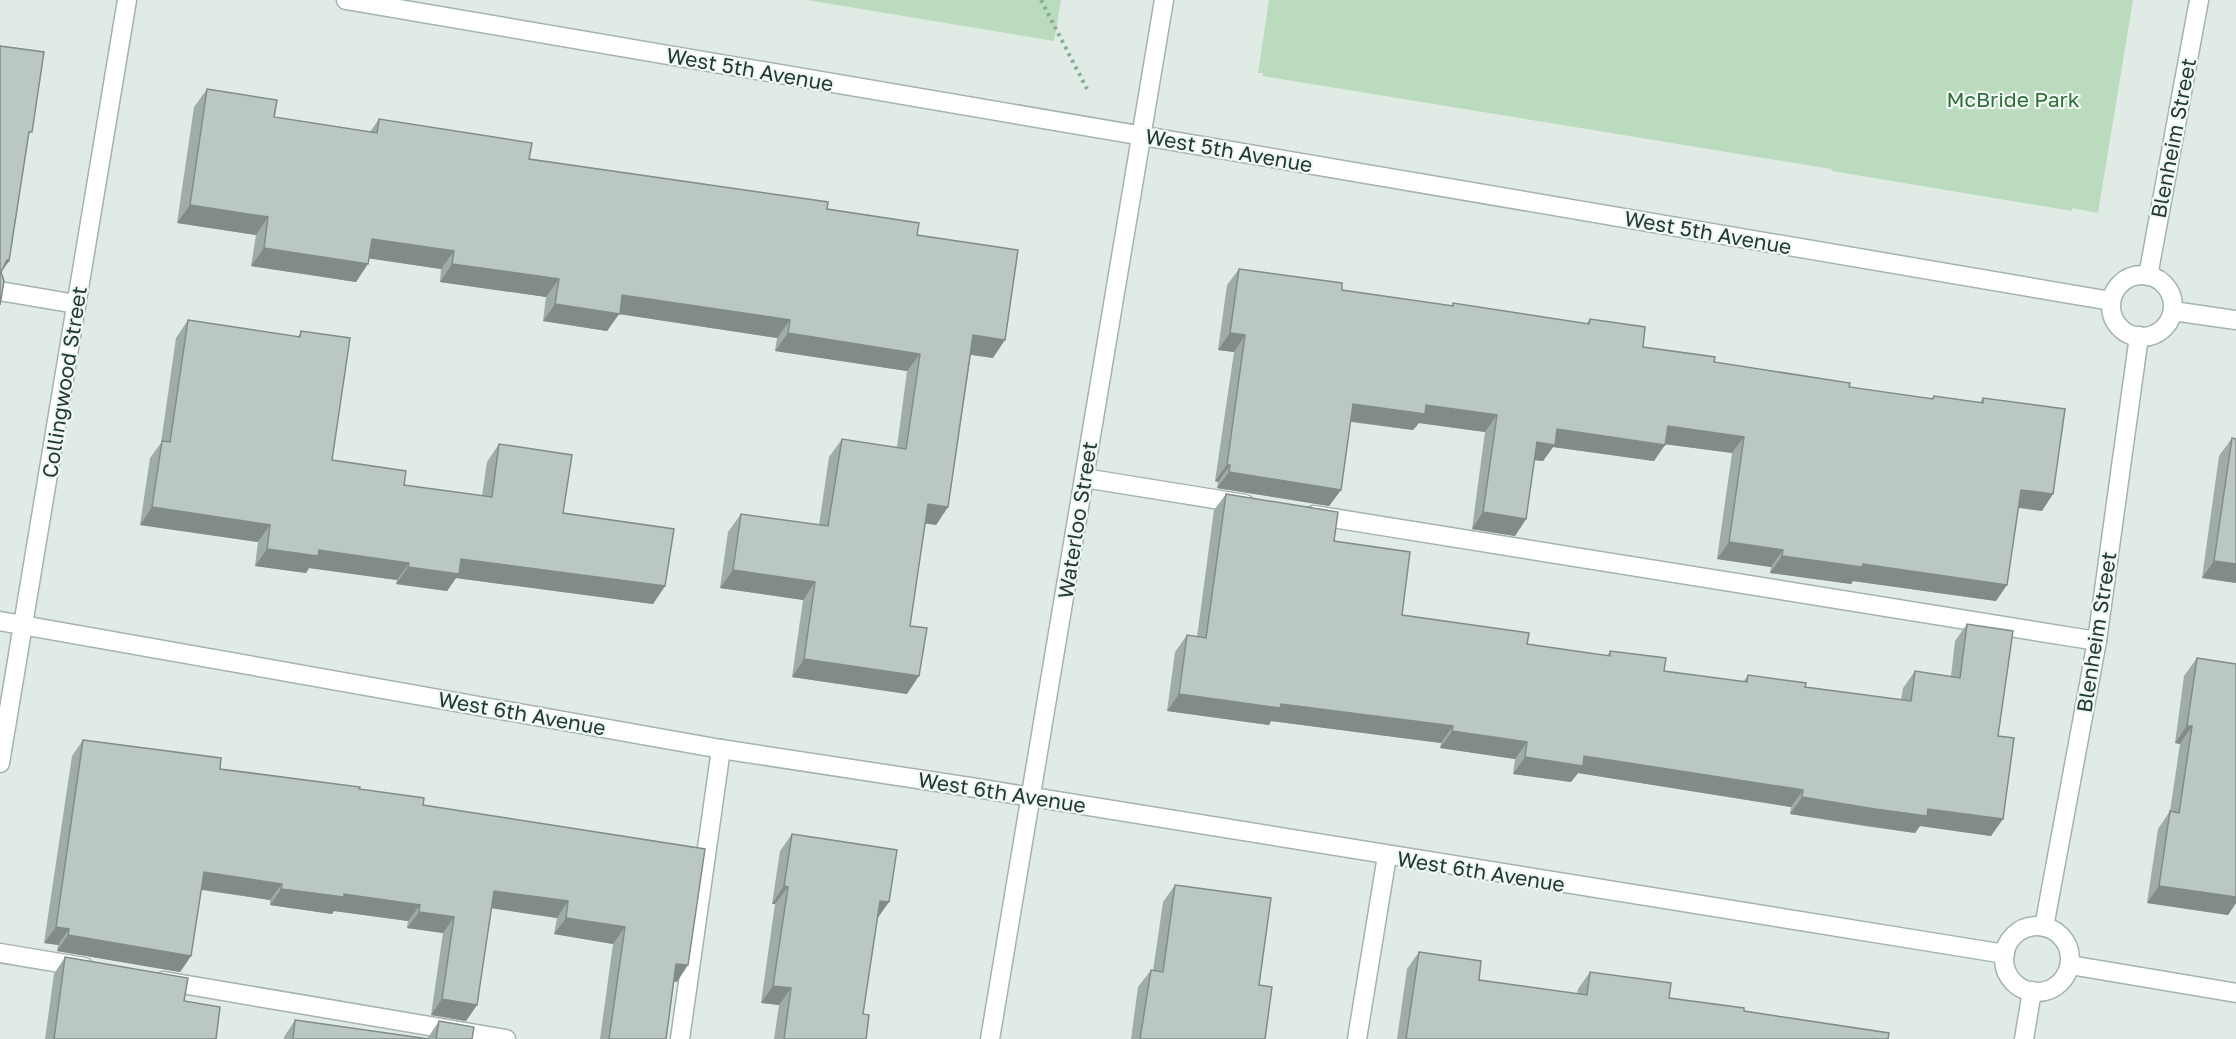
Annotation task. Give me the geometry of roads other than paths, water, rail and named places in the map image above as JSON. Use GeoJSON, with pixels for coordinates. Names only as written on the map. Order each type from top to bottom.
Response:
{"type":"FeatureCollection","features":[{"type":"Feature","properties":{"kind":"street","name":"Collingwood Street"},"geometry":{"type":"LineString","coordinates":[[0,763],[127,0]]}},
{"type":"Feature","properties":{"kind":"street","name":"West 5th Avenue"},"geometry":{"type":"LineString","coordinates":[[346,0],[2111,301]]}},
{"type":"Feature","properties":{"kind":"street","name":"Waterloo Street"},"geometry":{"type":"LineString","coordinates":[[990,1039],[1164,0]]}},
{"type":"Feature","properties":{"kind":"street","name":"Blenheim Street"},"geometry":{"type":"LineString","coordinates":[[2148,276],[2199,0]]}},
{"type":"Feature","properties":{"kind":"street"},"geometry":{"type":"LineString","coordinates":[[2136,275],[2148,276],[2159,280],[2167,288],[2172,299],[2173,310],[2169,321],[2151,336],[2127,333],[2117,325],[2112,314],[2111,301],[2116,290],[2125,281],[2136,275]]}},
{"type":"Feature","properties":{"kind":"street"},"geometry":{"type":"LineString","coordinates":[[0,291],[76,304]]}},
{"type":"Feature","properties":{"kind":"street"},"geometry":{"type":"LineString","coordinates":[[2173,310],[2236,320]]}},
{"type":"Feature","properties":{"kind":"street","name":"Blenheim Street"},"geometry":{"type":"LineString","coordinates":[[2044,927],[2097,641],[2139,336]]}},
{"type":"Feature","properties":{"kind":"street"},"geometry":{"type":"LineString","coordinates":[[1084,478],[1263,507]]}},
{"type":"Feature","properties":{"kind":"street"},"geometry":{"type":"LineString","coordinates":[[1299,512],[2097,641]]}},
{"type":"Feature","properties":{"kind":"street","name":"West 6th Avenue"},"geometry":{"type":"LineString","coordinates":[[0,621],[721,749],[2005,954]]}},
{"type":"Feature","properties":{"kind":"street"},"geometry":{"type":"LineString","coordinates":[[680,1039],[721,749]]}},
{"type":"Feature","properties":{"kind":"street"},"geometry":{"type":"LineString","coordinates":[[1358,1039],[1387,856]]}},
{"type":"Feature","properties":{"kind":"street"},"geometry":{"type":"LineString","coordinates":[[2033,926],[2044,927],[2062,936],[2070,955],[2070,965],[2066,975],[2052,988],[2032,991],[2023,988],[2008,974],[2005,954],[2014,935],[2033,926]]}},
{"type":"Feature","properties":{"kind":"street"},"geometry":{"type":"LineString","coordinates":[[0,953],[106,971]]}},
{"type":"Feature","properties":{"kind":"street"},"geometry":{"type":"LineString","coordinates":[[2070,965],[2236,993]]}},
{"type":"Feature","properties":{"kind":"street"},"geometry":{"type":"LineString","coordinates":[[142,977],[506,1039]]}},
{"type":"Feature","properties":{"kind":"street"},"geometry":{"type":"LineString","coordinates":[[2024,1039],[2032,991]]}},
{"type":"Feature","properties":{"kind":"park label","name":"McBride Park"},"geometry":{"type":"Point","coordinates":[2013,99]}}]}
